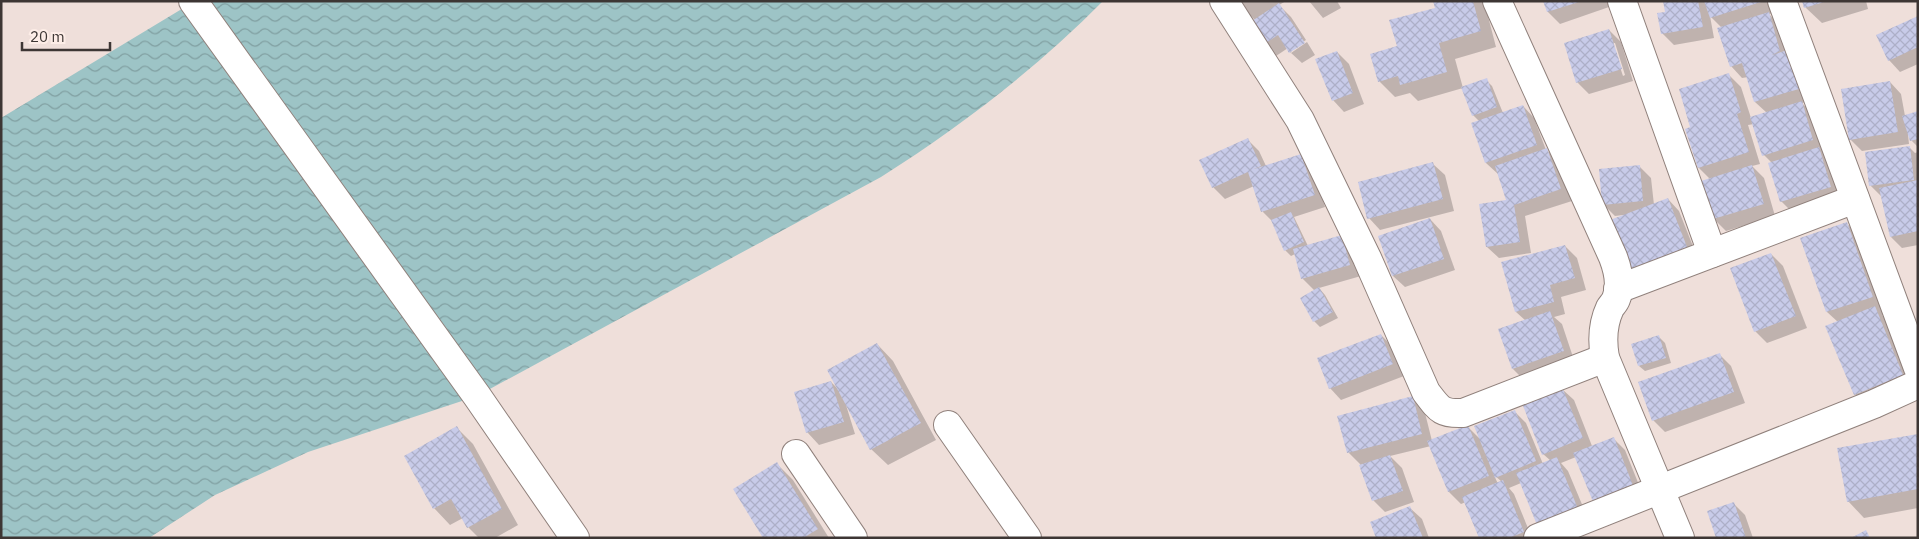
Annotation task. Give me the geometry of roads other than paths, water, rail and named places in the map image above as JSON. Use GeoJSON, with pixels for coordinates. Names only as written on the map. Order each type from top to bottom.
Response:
{"type":"FeatureCollection","features":[{"type":"Feature","properties":{"kind":"street"},"geometry":{"type":"LineString","coordinates":[[192,1],[477,396],[564,534]]}},
{"type":"Feature","properties":{"kind":"street"},"geometry":{"type":"LineString","coordinates":[[1224,1],[1300,120],[1367,258],[1426,392],[1440,410],[1451,414],[1463,413],[1605,358]]}},
{"type":"Feature","properties":{"kind":"street"},"geometry":{"type":"LineString","coordinates":[[1497,1],[1613,256],[1619,278],[1616,299],[1607,316],[1603,330],[1602,344],[1605,358],[1680,538]]}},
{"type":"Feature","properties":{"kind":"street"},"geometry":{"type":"LineString","coordinates":[[1622,1],[1712,253]]}},
{"type":"Feature","properties":{"kind":"street"},"geometry":{"type":"LineString","coordinates":[[1782,1],[1918,368]]}},
{"type":"Feature","properties":{"kind":"street"},"geometry":{"type":"LineString","coordinates":[[1618,289],[1855,198]]}},
{"type":"Feature","properties":{"kind":"street"},"geometry":{"type":"LineString","coordinates":[[1538,538],[1874,404],[1918,384]]}},
{"type":"Feature","properties":{"kind":"street"},"geometry":{"type":"LineString","coordinates":[[948,425],[1027,538]]}},
{"type":"Feature","properties":{"kind":"street"},"geometry":{"type":"LineString","coordinates":[[796,454],[853,538]]}},
{"type":"Feature","properties":{"kind":"water"},"geometry":{"type":"Polygon","coordinates":[[[195,1],[1103,1],[1051,50],[997,95],[940,138],[881,177],[477,396],[308,452],[215,495],[149,538],[1,538],[1,118],[195,1]]]}}]}
